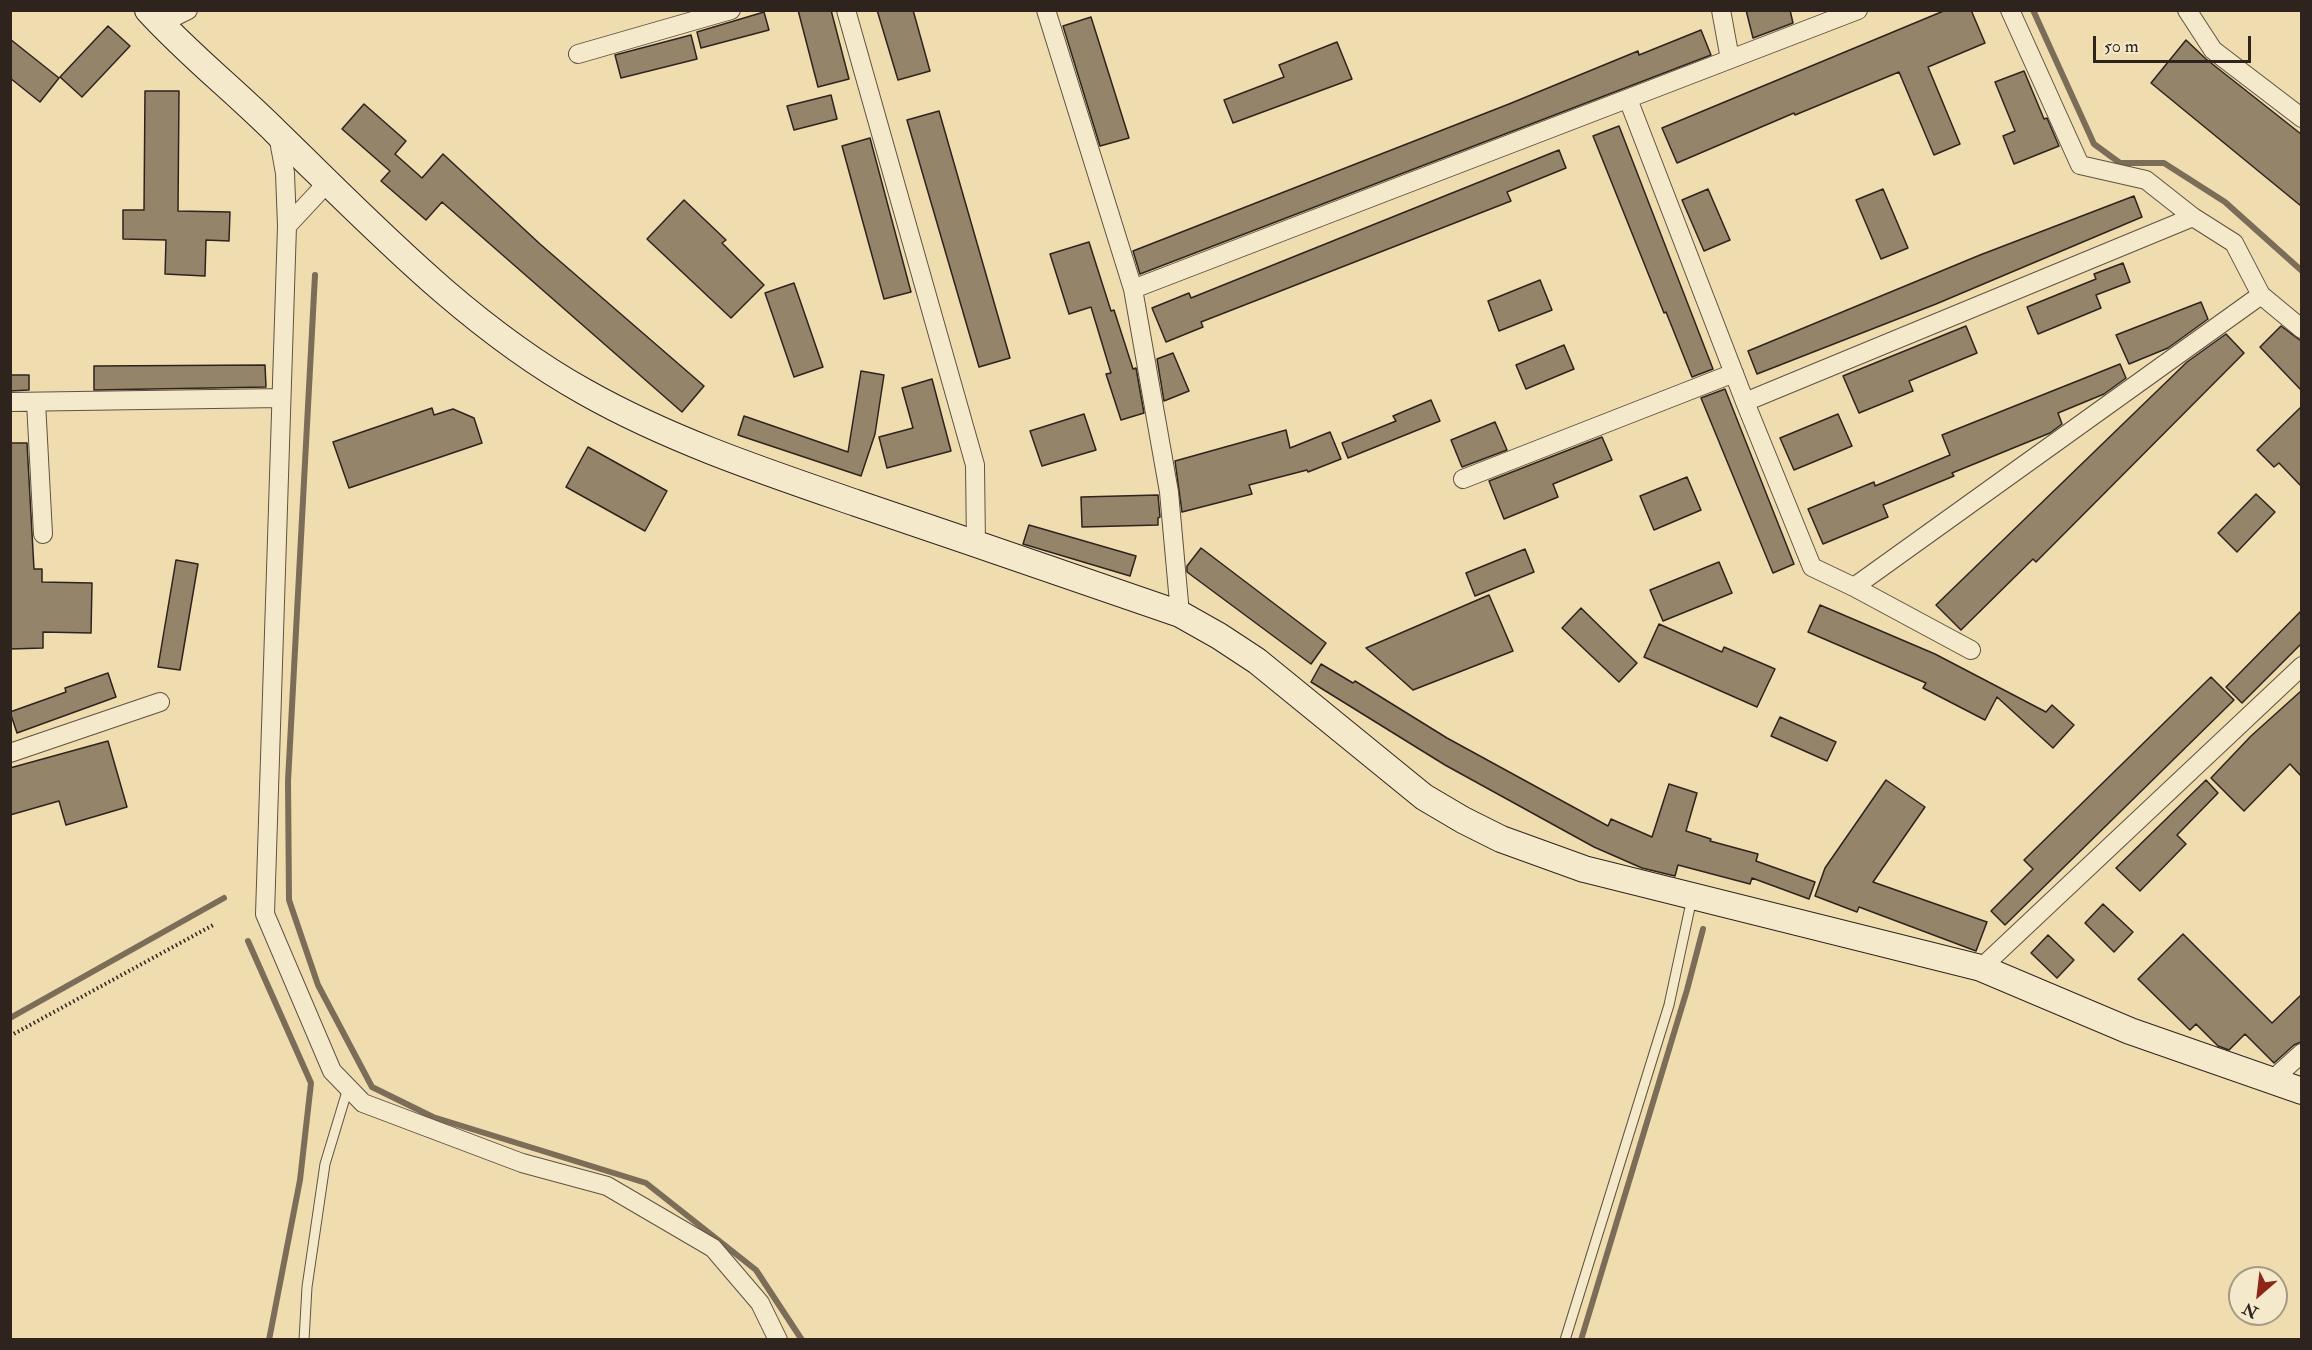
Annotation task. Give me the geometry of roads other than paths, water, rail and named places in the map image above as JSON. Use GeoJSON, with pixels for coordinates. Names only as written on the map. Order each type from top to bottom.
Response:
{"type":"FeatureCollection","features":[{"type":"Feature","properties":{"kind":"street"},"geometry":{"type":"LineString","coordinates":[[154,17],[188,10]]}},
{"type":"Feature","properties":{"kind":"street"},"geometry":{"type":"LineString","coordinates":[[578,54],[731,10]]}},
{"type":"Feature","properties":{"kind":"street"},"geometry":{"type":"LineString","coordinates":[[846,10],[975,465],[976,545]]}},
{"type":"Feature","properties":{"kind":"street"},"geometry":{"type":"LineString","coordinates":[[1046,10],[1133,289],[1169,492],[1180,614]]}},
{"type":"Feature","properties":{"kind":"street"},"geometry":{"type":"LineString","coordinates":[[1721,10],[1731,59]]}},
{"type":"Feature","properties":{"kind":"street"},"geometry":{"type":"LineString","coordinates":[[1133,289],[1858,10]]}},
{"type":"Feature","properties":{"kind":"street"},"geometry":{"type":"LineString","coordinates":[[2010,10],[2080,165],[2146,180],[2193,217],[2234,243],[2261,295],[2301,329]]}},
{"type":"Feature","properties":{"kind":"street"},"geometry":{"type":"LineString","coordinates":[[2187,10],[2213,50],[2301,118]]}},
{"type":"Feature","properties":{"kind":"street"},"geometry":{"type":"LineString","coordinates":[[154,17],[277,132],[327,183],[485,326],[522,354],[625,414],[711,452],[1180,614],[1257,661],[1424,797],[1463,820],[1541,855],[1692,898],[1982,968],[2130,1031],[2301,1091]]}},
{"type":"Feature","properties":{"kind":"street"},"geometry":{"type":"LineString","coordinates":[[1628,99],[1745,402],[1812,567],[1971,650]]}},
{"type":"Feature","properties":{"kind":"street"},"geometry":{"type":"LineString","coordinates":[[277,132],[285,173],[287,226],[265,914],[332,1071],[363,1103],[522,1163],[607,1186],[712,1248],[760,1303],[778,1340]]}},
{"type":"Feature","properties":{"kind":"street"},"geometry":{"type":"LineString","coordinates":[[287,226],[327,183]]}},
{"type":"Feature","properties":{"kind":"street"},"geometry":{"type":"LineString","coordinates":[[1745,402],[2193,217]]}},
{"type":"Feature","properties":{"kind":"street"},"geometry":{"type":"LineString","coordinates":[[1854,587],[2261,295]]}},
{"type":"Feature","properties":{"kind":"street"},"geometry":{"type":"LineString","coordinates":[[1463,479],[1734,373]]}},
{"type":"Feature","properties":{"kind":"street"},"geometry":{"type":"LineString","coordinates":[[10,402],[281,398]]}},
{"type":"Feature","properties":{"kind":"street"},"geometry":{"type":"LineString","coordinates":[[36,402],[43,534]]}},
{"type":"Feature","properties":{"kind":"street"},"geometry":{"type":"LineString","coordinates":[[1982,968],[2301,666]]}},
{"type":"Feature","properties":{"kind":"street"},"geometry":{"type":"LineString","coordinates":[[10,753],[160,702]]}},
{"type":"Feature","properties":{"kind":"street"},"geometry":{"type":"LineString","coordinates":[[2271,1081],[2301,1053]]}},
{"type":"Feature","properties":{"kind":"lane"},"geometry":{"type":"LineString","coordinates":[[1565,1340],[1669,1005],[1692,898]]}},
{"type":"Feature","properties":{"kind":"lane"},"geometry":{"type":"LineString","coordinates":[[304,1340],[307,1287],[325,1164],[348,1088]]}},
{"type":"Feature","properties":{"kind":"waterway"},"geometry":{"type":"LineString","coordinates":[[2033,10],[2094,144],[2120,163],[2164,163],[2225,202],[2302,271]]}},
{"type":"Feature","properties":{"kind":"waterway"},"geometry":{"type":"LineString","coordinates":[[315,275],[288,781],[289,900],[318,985],[372,1087],[433,1117],[646,1183],[756,1270],[802,1340]]}},
{"type":"Feature","properties":{"kind":"waterway"},"geometry":{"type":"LineString","coordinates":[[10,1018],[224,898]]}},
{"type":"Feature","properties":{"kind":"waterway"},"geometry":{"type":"LineString","coordinates":[[1581,1340],[1687,990],[1703,929]]}},
{"type":"Feature","properties":{"kind":"waterway"},"geometry":{"type":"LineString","coordinates":[[248,941],[311,1083],[300,1180],[269,1340]]}}]}
